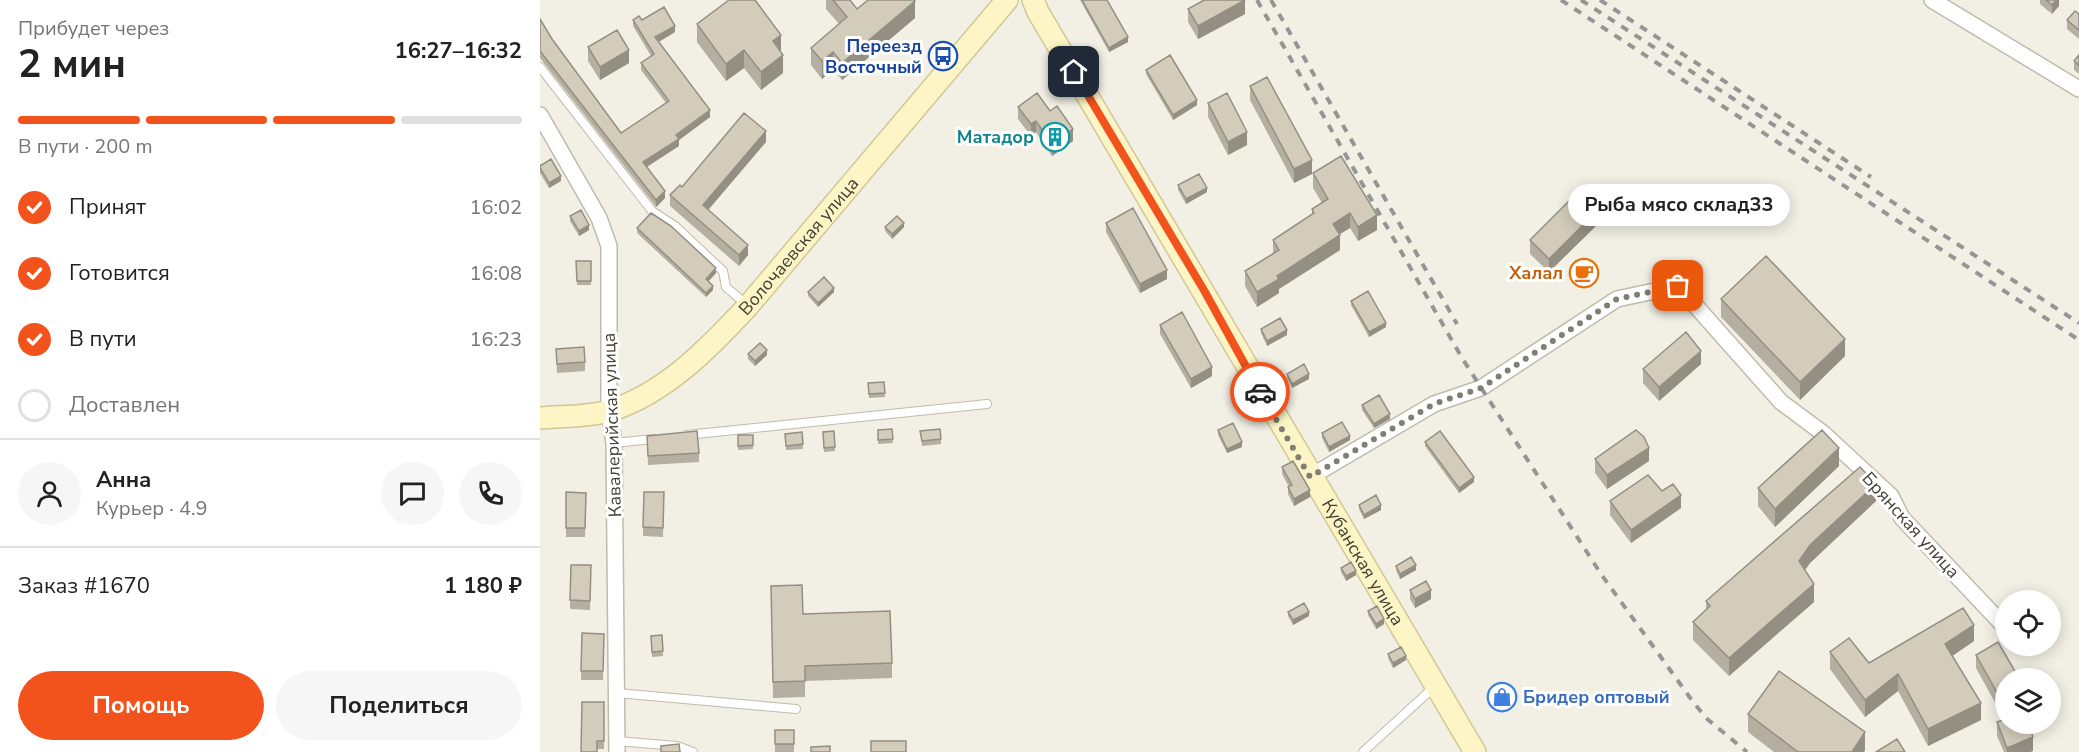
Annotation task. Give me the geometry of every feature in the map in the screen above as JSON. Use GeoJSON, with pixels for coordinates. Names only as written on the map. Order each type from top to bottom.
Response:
{"type":"FeatureCollection","features":[{"type":"Feature","properties":{"kind":"main road","name":"Волочаевская улица"},"geometry":{"type":"LineString","coordinates":[[540,418],[609,411],[646,395],[707,350],[748,306],[1007,0]]}},
{"type":"Feature","properties":{"kind":"main road","name":"Кубанская улица"},"geometry":{"type":"LineString","coordinates":[[1033,0],[1310,477],[1475,752]]}},
{"type":"Feature","properties":{"kind":"street"},"geometry":{"type":"LineString","coordinates":[[1932,0],[2079,89]]}},
{"type":"Feature","properties":{"kind":"street","name":"Кавалерийская улица"},"geometry":{"type":"LineString","coordinates":[[540,115],[599,218],[609,246],[609,411],[614,443],[617,747]]}},
{"type":"Feature","properties":{"kind":"street","name":"Брянская улица"},"geometry":{"type":"LineString","coordinates":[[1310,477],[1434,404],[1481,388],[1617,299],[1678,286],[1781,402],[1824,434],[1891,496],[1902,518],[1995,616]]}},
{"type":"Feature","properties":{"kind":"lane"},"geometry":{"type":"LineString","coordinates":[[540,68],[651,211],[675,226],[723,271],[726,287],[748,306]]}},
{"type":"Feature","properties":{"kind":"lane"},"geometry":{"type":"LineString","coordinates":[[672,437],[987,404]]}},
{"type":"Feature","properties":{"kind":"lane"},"geometry":{"type":"LineString","coordinates":[[614,443],[661,438]]}},
{"type":"Feature","properties":{"kind":"lane"},"geometry":{"type":"LineString","coordinates":[[1363,752],[1436,686]]}},
{"type":"Feature","properties":{"kind":"lane"},"geometry":{"type":"LineString","coordinates":[[617,693],[796,709]]}},
{"type":"Feature","properties":{"kind":"lane"},"geometry":{"type":"LineString","coordinates":[[617,747],[677,746],[693,752]]}},
{"type":"Feature","properties":{"kind":"building"},"geometry":{"type":"Polygon","coordinates":[[[729,0],[755,0],[781,35],[773,41],[783,55],[761,72],[744,50],[726,64],[697,24],[729,0]]]}},
{"type":"Feature","properties":{"kind":"building"},"geometry":{"type":"Polygon","coordinates":[[[833,0],[850,0],[857,9],[868,0],[915,1],[842,63],[833,52],[822,61],[811,48],[847,17],[833,0]]]}},
{"type":"Feature","properties":{"kind":"building"},"geometry":{"type":"Polygon","coordinates":[[[1082,0],[1107,0],[1128,37],[1109,48],[1082,0]]]}},
{"type":"Feature","properties":{"kind":"building"},"geometry":{"type":"Polygon","coordinates":[[[1204,0],[1245,0],[1198,26],[1188,9],[1204,0]]]}},
{"type":"Feature","properties":{"kind":"building"},"geometry":{"type":"Polygon","coordinates":[[[2046,0],[2056,0],[2052,5],[2046,0]]]}},
{"type":"Feature","properties":{"kind":"building"},"geometry":{"type":"Polygon","coordinates":[[[664,7],[675,26],[655,37],[710,110],[676,135],[679,139],[643,162],[665,191],[656,200],[540,51],[540,19],[552,39],[621,133],[669,101],[641,63],[654,54],[633,20],[639,16],[642,20],[664,7]]]}},
{"type":"Feature","properties":{"kind":"building"},"geometry":{"type":"Polygon","coordinates":[[[2075,11],[2079,14],[2079,30],[2067,20],[2075,11]]]}},
{"type":"Feature","properties":{"kind":"building"},"geometry":{"type":"Polygon","coordinates":[[[617,30],[629,50],[600,67],[588,47],[617,30]]]}},
{"type":"Feature","properties":{"kind":"building"},"geometry":{"type":"Polygon","coordinates":[[[1170,55],[1197,100],[1173,115],[1146,70],[1170,55]]]}},
{"type":"Feature","properties":{"kind":"building"},"geometry":{"type":"Polygon","coordinates":[[[2079,55],[2079,65],[2074,61],[2079,55]]]}},
{"type":"Feature","properties":{"kind":"building"},"geometry":{"type":"Polygon","coordinates":[[[1267,77],[1312,160],[1294,169],[1250,86],[1267,77]]]}},
{"type":"Feature","properties":{"kind":"building"},"geometry":{"type":"Polygon","coordinates":[[[1037,93],[1050,111],[1057,106],[1073,129],[1052,144],[1036,121],[1031,124],[1018,107],[1037,93]]]}},
{"type":"Feature","properties":{"kind":"building"},"geometry":{"type":"Polygon","coordinates":[[[1227,93],[1247,132],[1228,142],[1208,103],[1227,93]]]}},
{"type":"Feature","properties":{"kind":"building"},"geometry":{"type":"Polygon","coordinates":[[[744,113],[766,131],[703,205],[748,245],[739,255],[670,195],[680,185],[682,187],[744,113]]]}},
{"type":"Feature","properties":{"kind":"building"},"geometry":{"type":"Polygon","coordinates":[[[1341,156],[1377,215],[1358,227],[1350,213],[1333,224],[1340,235],[1277,276],[1279,279],[1257,292],[1245,271],[1279,250],[1273,240],[1314,213],[1312,209],[1328,199],[1313,173],[1341,156]]]}},
{"type":"Feature","properties":{"kind":"building"},"geometry":{"type":"Polygon","coordinates":[[[551,159],[561,176],[549,183],[540,166],[551,159]]]}},
{"type":"Feature","properties":{"kind":"building"},"geometry":{"type":"Polygon","coordinates":[[[1199,174],[1207,188],[1186,199],[1178,185],[1199,174]]]}},
{"type":"Feature","properties":{"kind":"building"},"geometry":{"type":"Polygon","coordinates":[[[1581,189],[1600,208],[1549,259],[1530,240],[1581,189]]]}},
{"type":"Feature","properties":{"kind":"building"},"geometry":{"type":"Polygon","coordinates":[[[1133,208],[1167,270],[1140,284],[1106,223],[1133,208]]]}},
{"type":"Feature","properties":{"kind":"building"},"geometry":{"type":"Polygon","coordinates":[[[581,210],[589,225],[579,231],[570,216],[581,210]]]}},
{"type":"Feature","properties":{"kind":"building"},"geometry":{"type":"Polygon","coordinates":[[[651,213],[671,226],[716,268],[706,279],[713,286],[706,293],[637,228],[651,213]]]}},
{"type":"Feature","properties":{"kind":"building"},"geometry":{"type":"Polygon","coordinates":[[[897,216],[904,223],[892,234],[885,227],[897,216]]]}},
{"type":"Feature","properties":{"kind":"building"},"geometry":{"type":"Polygon","coordinates":[[[1766,256],[1845,339],[1800,382],[1721,299],[1766,256]]]}},
{"type":"Feature","properties":{"kind":"building"},"geometry":{"type":"Polygon","coordinates":[[[576,261],[591,261],[591,281],[577,281],[576,261]]]}},
{"type":"Feature","properties":{"kind":"building"},"geometry":{"type":"Polygon","coordinates":[[[824,277],[834,288],[818,303],[808,292],[824,277]]]}},
{"type":"Feature","properties":{"kind":"building"},"geometry":{"type":"Polygon","coordinates":[[[1368,291],[1386,323],[1369,332],[1351,301],[1368,291]]]}},
{"type":"Feature","properties":{"kind":"building"},"geometry":{"type":"Polygon","coordinates":[[[1182,312],[1212,367],[1191,379],[1160,325],[1182,312]]]}},
{"type":"Feature","properties":{"kind":"building"},"geometry":{"type":"Polygon","coordinates":[[[1280,318],[1287,330],[1267,341],[1261,329],[1280,318]]]}},
{"type":"Feature","properties":{"kind":"building"},"geometry":{"type":"Polygon","coordinates":[[[1686,332],[1701,351],[1659,387],[1643,369],[1686,332]]]}},
{"type":"Feature","properties":{"kind":"building"},"geometry":{"type":"Polygon","coordinates":[[[760,343],[767,350],[755,361],[748,354],[760,343]]]}},
{"type":"Feature","properties":{"kind":"building"},"geometry":{"type":"Polygon","coordinates":[[[584,347],[585,362],[557,364],[556,349],[584,347]]]}},
{"type":"Feature","properties":{"kind":"building"},"geometry":{"type":"Polygon","coordinates":[[[1304,364],[1309,374],[1292,384],[1287,374],[1304,364]]]}},
{"type":"Feature","properties":{"kind":"building"},"geometry":{"type":"Polygon","coordinates":[[[884,382],[885,393],[869,394],[868,383],[884,382]]]}},
{"type":"Feature","properties":{"kind":"building"},"geometry":{"type":"Polygon","coordinates":[[[1379,395],[1390,414],[1374,424],[1362,405],[1379,395]]]}},
{"type":"Feature","properties":{"kind":"building"},"geometry":{"type":"Polygon","coordinates":[[[1342,422],[1350,436],[1329,447],[1322,433],[1342,422]]]}},
{"type":"Feature","properties":{"kind":"building"},"geometry":{"type":"Polygon","coordinates":[[[1233,423],[1242,442],[1227,449],[1218,430],[1233,423]]]}},
{"type":"Feature","properties":{"kind":"building"},"geometry":{"type":"Polygon","coordinates":[[[892,429],[893,439],[878,440],[878,430],[892,429]]]}},
{"type":"Feature","properties":{"kind":"building"},"geometry":{"type":"Polygon","coordinates":[[[940,429],[941,439],[922,441],[920,431],[940,429]]]}},
{"type":"Feature","properties":{"kind":"building"},"geometry":{"type":"Polygon","coordinates":[[[1636,430],[1644,437],[1649,448],[1607,475],[1595,459],[1636,430]]]}},
{"type":"Feature","properties":{"kind":"building"},"geometry":{"type":"Polygon","coordinates":[[[1822,430],[1839,448],[1775,509],[1758,488],[1822,430]]]}},
{"type":"Feature","properties":{"kind":"building"},"geometry":{"type":"Polygon","coordinates":[[[697,431],[699,453],[648,456],[647,436],[697,431]]]}},
{"type":"Feature","properties":{"kind":"building"},"geometry":{"type":"Polygon","coordinates":[[[834,431],[835,447],[824,448],[823,432],[834,431]]]}},
{"type":"Feature","properties":{"kind":"building"},"geometry":{"type":"Polygon","coordinates":[[[1440,431],[1474,477],[1459,488],[1425,442],[1440,431]]]}},
{"type":"Feature","properties":{"kind":"building"},"geometry":{"type":"Polygon","coordinates":[[[802,432],[803,444],[786,446],[785,434],[802,432]]]}},
{"type":"Feature","properties":{"kind":"building"},"geometry":{"type":"Polygon","coordinates":[[[738,435],[753,435],[753,445],[738,446],[738,435]]]}},
{"type":"Feature","properties":{"kind":"building"},"geometry":{"type":"Polygon","coordinates":[[[1293,461],[1310,490],[1294,499],[1288,487],[1292,485],[1282,467],[1293,461]]]}},
{"type":"Feature","properties":{"kind":"building"},"geometry":{"type":"Polygon","coordinates":[[[1860,467],[1876,484],[1810,545],[1799,561],[1814,584],[1729,658],[1693,622],[1710,606],[1706,601],[1860,467]]]}},
{"type":"Feature","properties":{"kind":"building"},"geometry":{"type":"Polygon","coordinates":[[[1648,475],[1662,491],[1673,484],[1681,495],[1631,530],[1610,501],[1648,475]]]}},
{"type":"Feature","properties":{"kind":"building"},"geometry":{"type":"Polygon","coordinates":[[[566,492],[586,493],[585,528],[566,528],[566,492]]]}},
{"type":"Feature","properties":{"kind":"building"},"geometry":{"type":"Polygon","coordinates":[[[644,492],[664,492],[663,528],[643,527],[644,492]]]}},
{"type":"Feature","properties":{"kind":"building"},"geometry":{"type":"Polygon","coordinates":[[[1376,495],[1381,505],[1364,515],[1359,505],[1376,495]]]}},
{"type":"Feature","properties":{"kind":"building"},"geometry":{"type":"Polygon","coordinates":[[[1411,557],[1416,565],[1400,574],[1396,566],[1411,557]]]}},
{"type":"Feature","properties":{"kind":"building"},"geometry":{"type":"Polygon","coordinates":[[[1351,562],[1356,571],[1346,576],[1341,568],[1351,562]]]}},
{"type":"Feature","properties":{"kind":"building"},"geometry":{"type":"Polygon","coordinates":[[[571,565],[591,565],[590,601],[570,600],[571,565]]]}},
{"type":"Feature","properties":{"kind":"building"},"geometry":{"type":"Polygon","coordinates":[[[1426,581],[1431,590],[1415,599],[1410,590],[1426,581]]]}},
{"type":"Feature","properties":{"kind":"building"},"geometry":{"type":"Polygon","coordinates":[[[802,585],[803,614],[890,611],[892,663],[805,666],[805,681],[773,682],[771,586],[802,585]]]}},
{"type":"Feature","properties":{"kind":"building"},"geometry":{"type":"Polygon","coordinates":[[[1304,603],[1309,612],[1293,620],[1288,612],[1304,603]]]}},
{"type":"Feature","properties":{"kind":"building"},"geometry":{"type":"Polygon","coordinates":[[[1377,606],[1384,619],[1376,624],[1368,611],[1377,606]]]}},
{"type":"Feature","properties":{"kind":"building"},"geometry":{"type":"Polygon","coordinates":[[[1963,608],[1974,625],[1945,644],[1981,703],[1928,729],[1898,674],[1865,700],[1830,652],[1849,638],[1869,663],[1963,608]]]}},
{"type":"Feature","properties":{"kind":"building"},"geometry":{"type":"Polygon","coordinates":[[[582,633],[604,634],[603,671],[581,671],[582,633]]]}},
{"type":"Feature","properties":{"kind":"building"},"geometry":{"type":"Polygon","coordinates":[[[662,635],[663,651],[652,652],[651,636],[662,635]]]}},
{"type":"Feature","properties":{"kind":"building"},"geometry":{"type":"Polygon","coordinates":[[[1995,644],[1995,656],[2006,656],[2013,668],[1995,668],[1995,689],[1976,655],[1995,644]]]}},
{"type":"Feature","properties":{"kind":"building"},"geometry":{"type":"Polygon","coordinates":[[[1401,647],[1406,656],[1393,663],[1388,654],[1401,647]]]}},
{"type":"Feature","properties":{"kind":"building"},"geometry":{"type":"Polygon","coordinates":[[[1779,671],[1865,732],[1852,752],[1798,752],[1748,714],[1779,671]]]}},
{"type":"Feature","properties":{"kind":"building"},"geometry":{"type":"Polygon","coordinates":[[[582,702],[604,702],[604,741],[597,741],[597,752],[581,752],[582,702]]]}},
{"type":"Feature","properties":{"kind":"building"},"geometry":{"type":"Polygon","coordinates":[[[775,730],[794,730],[794,744],[775,744],[775,730]]]}},
{"type":"Feature","properties":{"kind":"building"},"geometry":{"type":"Polygon","coordinates":[[[2002,734],[2032,734],[2033,737],[2007,748],[2002,734]]]}},
{"type":"Feature","properties":{"kind":"building"},"geometry":{"type":"Polygon","coordinates":[[[1897,739],[1905,752],[1876,752],[1897,739]]]}},
{"type":"Feature","properties":{"kind":"building"},"geometry":{"type":"Polygon","coordinates":[[[871,741],[906,741],[906,752],[871,752],[871,741]]]}},
{"type":"Feature","properties":{"kind":"building"},"geometry":{"type":"Polygon","coordinates":[[[679,744],[680,752],[661,752],[661,746],[679,744]]]}},
{"type":"Feature","properties":{"kind":"building"},"geometry":{"type":"Polygon","coordinates":[[[830,746],[830,752],[811,752],[811,747],[830,746]]]}},
{"type":"Feature","properties":{"kind":"railway"},"geometry":{"type":"LineString","coordinates":[[1257,0],[1462,358],[1601,574],[1706,718],[1747,752]]}},
{"type":"Feature","properties":{"kind":"railway"},"geometry":{"type":"LineString","coordinates":[[1271,0],[1457,324]]}},
{"type":"Feature","properties":{"kind":"railway"},"geometry":{"type":"LineString","coordinates":[[1561,0],[2079,340]]}},
{"type":"Feature","properties":{"kind":"railway"},"geometry":{"type":"LineString","coordinates":[[1581,0],[2079,323]]}},
{"type":"Feature","properties":{"kind":"railway"},"geometry":{"type":"LineString","coordinates":[[1600,0],[1871,177]]}},
{"type":"Feature","properties":{"kind":"way so far"},"geometry":{"type":"LineString","coordinates":[[1260,392],[1310,477],[1434,404],[1481,388],[1617,299],[1678,286]]}},
{"type":"Feature","properties":{"kind":"place","name":"Переезд Восточный"},"geometry":{"type":"Point","coordinates":[943,56]}},
{"type":"Feature","properties":{"kind":"place","name":"Матадор"},"geometry":{"type":"Point","coordinates":[1055,137]}},
{"type":"Feature","properties":{"kind":"place","name":"Халал"},"geometry":{"type":"Point","coordinates":[1584,273]}},
{"type":"Feature","properties":{"kind":"place","name":"Рыба мясо склад33"},"geometry":{"type":"Point","coordinates":[1678,286]}},
{"type":"Feature","properties":{"kind":"place","name":"Бридер оптовый"},"geometry":{"type":"Point","coordinates":[1502,697]}},
{"type":"Feature","properties":{"kind":"route"},"geometry":{"type":"LineString","coordinates":[[1074,72],[1205,292],[1260,392]]}}]}
